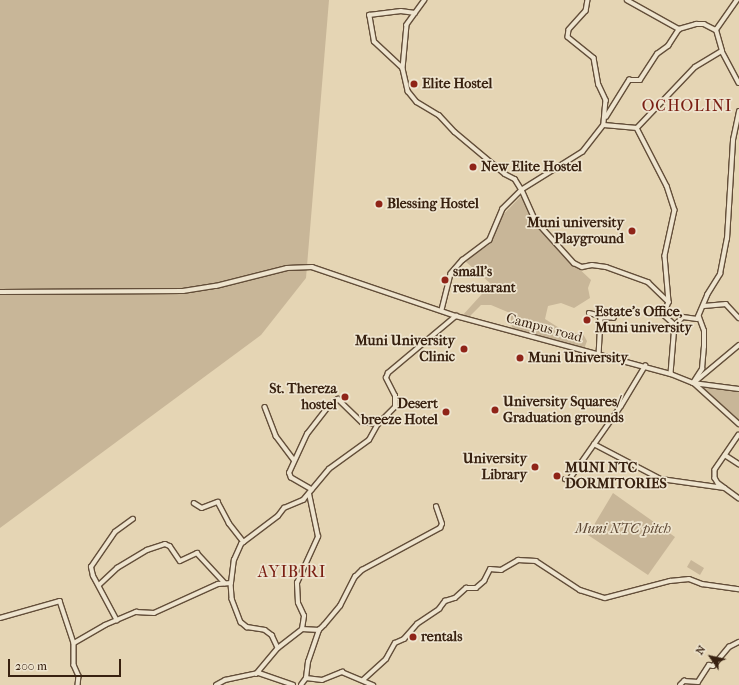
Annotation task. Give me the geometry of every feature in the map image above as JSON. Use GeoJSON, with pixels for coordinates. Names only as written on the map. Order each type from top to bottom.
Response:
{"type":"FeatureCollection","features":[{"type":"Feature","properties":{"kind":"street"},"geometry":{"type":"LineString","coordinates":[[425,0],[407,25],[403,68],[406,85],[414,99],[441,117],[459,136],[505,174],[515,179],[522,190],[536,220],[574,263],[582,267],[592,265],[606,267],[648,282],[669,302]]}},
{"type":"Feature","properties":{"kind":"street"},"geometry":{"type":"LineString","coordinates":[[442,310],[450,274],[464,260],[490,240],[502,209],[522,190],[583,152],[604,125],[606,117],[606,100],[599,85],[594,58],[568,36],[569,30],[586,11],[588,0]]}},
{"type":"Feature","properties":{"kind":"street"},"geometry":{"type":"LineString","coordinates":[[627,0],[679,29]]}},
{"type":"Feature","properties":{"kind":"street"},"geometry":{"type":"LineString","coordinates":[[716,30],[737,0]]}},
{"type":"Feature","properties":{"kind":"street"},"geometry":{"type":"LineString","coordinates":[[403,68],[374,42],[369,15],[401,11],[415,13]]}},
{"type":"Feature","properties":{"kind":"street"},"geometry":{"type":"LineString","coordinates":[[606,117],[629,80],[640,80],[657,54],[668,46],[679,29],[696,24],[704,24],[716,30],[722,50],[739,83]]}},
{"type":"Feature","properties":{"kind":"street"},"geometry":{"type":"LineString","coordinates":[[637,128],[695,67],[722,50]]}},
{"type":"Feature","properties":{"kind":"street"},"geometry":{"type":"LineString","coordinates":[[671,374],[675,325],[683,317],[693,320],[699,316],[704,306],[707,294],[720,274],[727,239],[729,183],[733,140],[739,112]]}},
{"type":"Feature","properties":{"kind":"street"},"geometry":{"type":"LineString","coordinates":[[604,125],[637,128]]}},
{"type":"Feature","properties":{"kind":"street"},"geometry":{"type":"LineString","coordinates":[[637,128],[667,186],[676,210],[665,256],[669,302],[664,315],[675,325]]}},
{"type":"Feature","properties":{"kind":"street","name":"Campus road"},"geometry":{"type":"LineString","coordinates":[[0,292],[183,291],[216,286],[287,268],[317,268],[456,316],[645,366],[694,383]]}},
{"type":"Feature","properties":{"kind":"street"},"geometry":{"type":"LineString","coordinates":[[704,306],[726,304],[739,318]]}},
{"type":"Feature","properties":{"kind":"street"},"geometry":{"type":"LineString","coordinates":[[589,313],[601,316],[601,313],[615,314],[614,318],[601,318],[599,354]]}},
{"type":"Feature","properties":{"kind":"street"},"geometry":{"type":"LineString","coordinates":[[278,648],[272,635],[265,630],[247,626],[241,622],[232,599],[231,583],[234,560],[238,549],[244,542],[278,516],[284,508],[303,500],[329,469],[369,440],[378,424],[395,407],[396,403],[387,382],[388,373],[456,316]]}},
{"type":"Feature","properties":{"kind":"street"},"geometry":{"type":"LineString","coordinates":[[694,383],[702,369],[704,347],[704,331],[699,316]]}},
{"type":"Feature","properties":{"kind":"street"},"geometry":{"type":"LineString","coordinates":[[694,383],[739,345]]}},
{"type":"Feature","properties":{"kind":"street"},"geometry":{"type":"LineString","coordinates":[[565,479],[569,480],[621,406],[645,366]]}},
{"type":"Feature","properties":{"kind":"street"},"geometry":{"type":"LineString","coordinates":[[694,383],[739,389]]}},
{"type":"Feature","properties":{"kind":"street"},"geometry":{"type":"LineString","coordinates":[[694,383],[739,424]]}},
{"type":"Feature","properties":{"kind":"street"},"geometry":{"type":"LineString","coordinates":[[312,490],[291,478],[289,473],[309,431],[337,399],[362,422],[378,424]]}},
{"type":"Feature","properties":{"kind":"street"},"geometry":{"type":"LineString","coordinates":[[265,407],[276,436],[294,460]]}},
{"type":"Feature","properties":{"kind":"street"},"geometry":{"type":"LineString","coordinates":[[739,435],[715,470],[715,478],[724,488],[739,498]]}},
{"type":"Feature","properties":{"kind":"street"},"geometry":{"type":"LineString","coordinates":[[594,444],[661,479],[724,488]]}},
{"type":"Feature","properties":{"kind":"street"},"geometry":{"type":"LineString","coordinates":[[725,455],[739,464]]}},
{"type":"Feature","properties":{"kind":"street"},"geometry":{"type":"LineString","coordinates":[[302,629],[304,616],[298,603],[296,583],[318,536],[309,494]]}},
{"type":"Feature","properties":{"kind":"street"},"geometry":{"type":"LineString","coordinates":[[194,503],[202,508],[218,502],[229,523],[244,542]]}},
{"type":"Feature","properties":{"kind":"street"},"geometry":{"type":"LineString","coordinates":[[301,685],[306,678],[308,662],[319,630],[340,606],[355,577],[362,570],[442,526],[436,507]]}},
{"type":"Feature","properties":{"kind":"street"},"geometry":{"type":"LineString","coordinates":[[117,621],[92,573],[92,563],[116,530],[133,519]]}},
{"type":"Feature","properties":{"kind":"street"},"geometry":{"type":"LineString","coordinates":[[99,585],[117,568],[147,550],[165,544],[170,546],[180,561],[197,553],[226,583]]}},
{"type":"Feature","properties":{"kind":"street"},"geometry":{"type":"LineString","coordinates":[[363,680],[386,660],[395,643],[404,639],[417,624],[439,609],[445,601],[455,598],[466,588],[473,589],[482,584],[490,569],[501,570],[518,560],[536,561],[580,590],[605,598],[670,581],[689,579],[712,586],[739,589]]}},
{"type":"Feature","properties":{"kind":"street"},"geometry":{"type":"LineString","coordinates":[[74,643],[136,612],[154,612],[226,583],[231,583]]}},
{"type":"Feature","properties":{"kind":"street"},"geometry":{"type":"LineString","coordinates":[[0,618],[60,601],[74,643],[74,665],[79,676],[78,685]]}},
{"type":"Feature","properties":{"kind":"street"},"geometry":{"type":"LineString","coordinates":[[256,674],[278,648],[302,629],[319,630]]}},
{"type":"Feature","properties":{"kind":"street"},"geometry":{"type":"LineString","coordinates":[[680,685],[684,681],[698,682],[709,665],[713,666],[730,647],[739,642]]}},
{"type":"Feature","properties":{"kind":"street"},"geometry":{"type":"LineString","coordinates":[[306,678],[322,680],[342,672],[373,685]]}},
{"type":"Feature","properties":{"kind":"street"},"geometry":{"type":"LineString","coordinates":[[216,685],[225,680],[256,674],[265,674],[293,685]]}},
{"type":"Feature","properties":{"kind":"green space"},"geometry":{"type":"Polygon","coordinates":[[[0,0],[329,0],[306,278],[261,335],[0,528],[0,0]]]}},
{"type":"Feature","properties":{"kind":"green space"},"geometry":{"type":"Polygon","coordinates":[[[524,193],[529,210],[574,264],[591,280],[588,288],[590,298],[574,308],[561,303],[548,306],[545,319],[564,331],[583,334],[587,341],[584,349],[512,328],[510,313],[491,305],[481,305],[468,318],[462,316],[491,284],[465,261],[490,244],[501,217],[524,193]]]}},
{"type":"Feature","properties":{"kind":"green space"},"geometry":{"type":"Polygon","coordinates":[[[696,384],[739,391],[739,422],[696,384]]]}},
{"type":"Feature","properties":{"kind":"green space","name":"Muni NTC pitch"},"geometry":{"type":"Polygon","coordinates":[[[613,493],[675,537],[648,575],[588,535],[613,493]]]}},
{"type":"Feature","properties":{"kind":"green space"},"geometry":{"type":"Polygon","coordinates":[[[691,560],[704,568],[700,575],[687,567],[691,560]]]}},
{"type":"Feature","properties":{"kind":"place","name":"Elite Hostel"},"geometry":{"type":"Point","coordinates":[414,84]}},
{"type":"Feature","properties":{"kind":"place","name":"New Elite Hostel"},"geometry":{"type":"Point","coordinates":[473,167]}},
{"type":"Feature","properties":{"kind":"place","name":"Blessing Hostel"},"geometry":{"type":"Point","coordinates":[379,204]}},
{"type":"Feature","properties":{"kind":"place","name":"Muni university Playground"},"geometry":{"type":"Point","coordinates":[632,231]}},
{"type":"Feature","properties":{"kind":"place","name":"small's restuarant"},"geometry":{"type":"Point","coordinates":[445,280]}},
{"type":"Feature","properties":{"kind":"place","name":"Estate's Office, Muni university"},"geometry":{"type":"Point","coordinates":[587,320]}},
{"type":"Feature","properties":{"kind":"place","name":"Muni University Clinic"},"geometry":{"type":"Point","coordinates":[464,349]}},
{"type":"Feature","properties":{"kind":"place","name":"Muni University"},"geometry":{"type":"Point","coordinates":[520,358]}},
{"type":"Feature","properties":{"kind":"place","name":"St. Thereza hostel"},"geometry":{"type":"Point","coordinates":[345,397]}},
{"type":"Feature","properties":{"kind":"place","name":"University Squares/ Graduation grounds"},"geometry":{"type":"Point","coordinates":[495,410]}},
{"type":"Feature","properties":{"kind":"place","name":"Desert breeze Hotel"},"geometry":{"type":"Point","coordinates":[446,412]}},
{"type":"Feature","properties":{"kind":"place","name":"University Library"},"geometry":{"type":"Point","coordinates":[535,467]}},
{"type":"Feature","properties":{"kind":"place","name":"MUNI NTC DORMITORIES"},"geometry":{"type":"Point","coordinates":[557,476]}},
{"type":"Feature","properties":{"kind":"place","name":"rentals"},"geometry":{"type":"Point","coordinates":[413,637]}},
{"type":"Feature","properties":{"kind":"district","name":"OCHOLINI"},"geometry":{"type":"Point","coordinates":[687,106]}},
{"type":"Feature","properties":{"kind":"district","name":"AYIBIRI"},"geometry":{"type":"Point","coordinates":[292,572]}}]}
